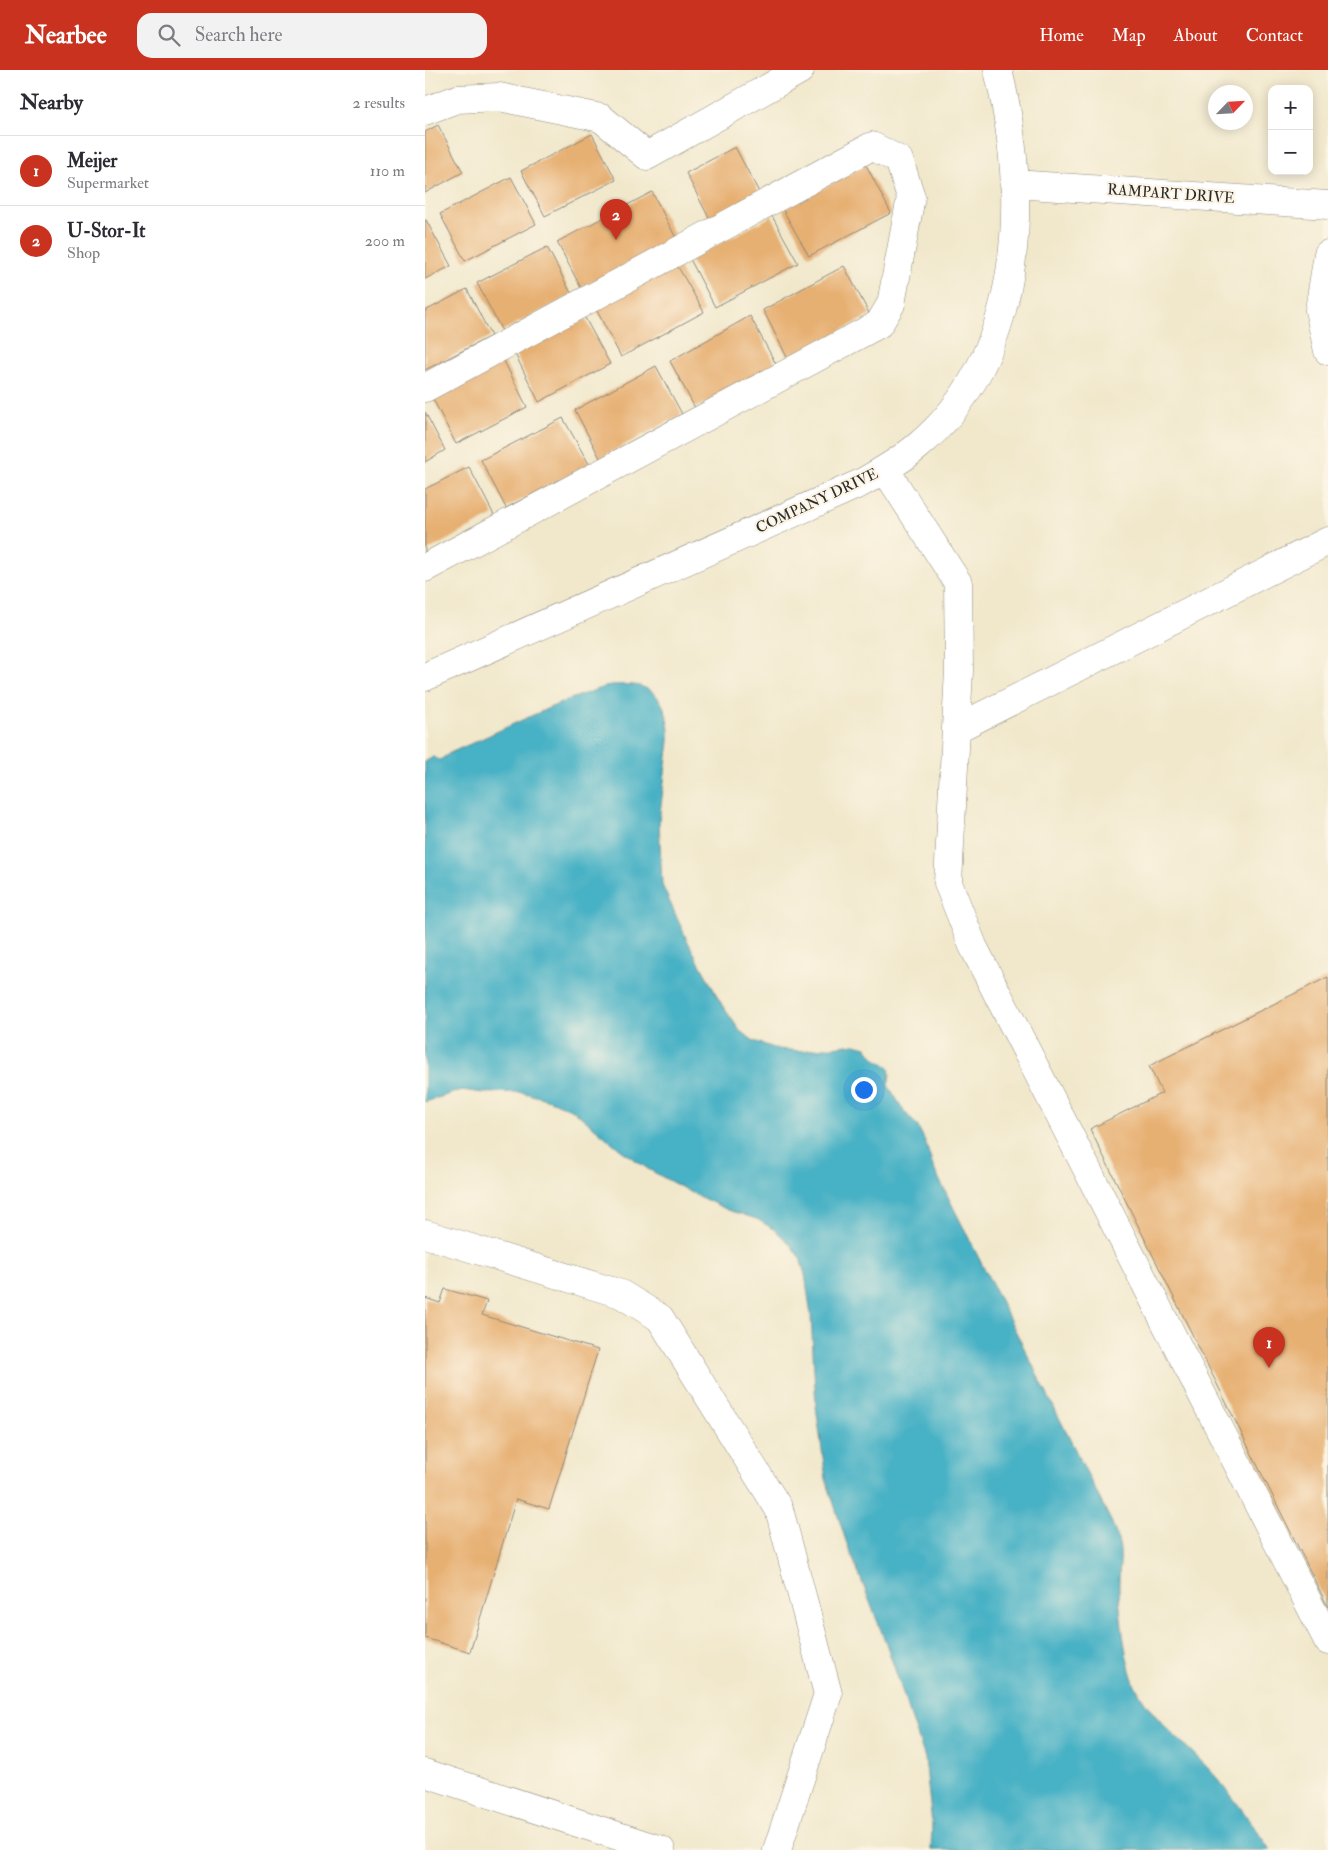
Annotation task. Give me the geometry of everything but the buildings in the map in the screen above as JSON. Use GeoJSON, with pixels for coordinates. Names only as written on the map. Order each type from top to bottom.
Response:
{"type":"FeatureCollection","features":[{"type":"Feature","properties":{"kind":"street"},"geometry":{"type":"LineString","coordinates":[[425,111],[457,99],[499,97],[601,118],[647,156],[800,70]]}},
{"type":"Feature","properties":{"kind":"street","name":"COMPANY DRIVE"},"geometry":{"type":"LineString","coordinates":[[425,677],[861,483],[918,446],[942,421],[965,393],[987,355],[1000,321],[1006,298],[1015,233],[1014,161],[998,70]]}},
{"type":"Feature","properties":{"kind":"street"},"geometry":{"type":"LineString","coordinates":[[425,388],[872,146],[899,160],[911,197],[891,304],[879,324],[425,568]]}},
{"type":"Feature","properties":{"kind":"street","name":"RAMPART DRIVE"},"geometry":{"type":"LineString","coordinates":[[1014,184],[1328,205]]}},
{"type":"Feature","properties":{"kind":"street"},"geometry":{"type":"LineString","coordinates":[[1328,254],[1319,310],[1328,351]]}},
{"type":"Feature","properties":{"kind":"street"},"geometry":{"type":"LineString","coordinates":[[885,469],[957,583],[959,670],[948,882],[973,946],[1328,1641]]}},
{"type":"Feature","properties":{"kind":"street"},"geometry":{"type":"LineString","coordinates":[[956,728],[1328,541]]}},
{"type":"Feature","properties":{"kind":"street"},"geometry":{"type":"LineString","coordinates":[[425,1234],[621,1294],[660,1318],[779,1509],[828,1694],[777,1850]]}},
{"type":"Feature","properties":{"kind":"street"},"geometry":{"type":"LineString","coordinates":[[425,1773],[661,1850]]}},
{"type":"Feature","properties":{"kind":"water"},"geometry":{"type":"Polygon","coordinates":[[[610,685],[641,686],[657,697],[665,710],[669,741],[659,821],[662,885],[688,942],[722,1005],[740,1031],[754,1041],[777,1049],[801,1051],[855,1044],[866,1047],[875,1059],[889,1067],[888,1085],[904,1111],[918,1127],[925,1141],[933,1167],[1112,1523],[1120,1549],[1119,1590],[1123,1634],[1132,1677],[1136,1687],[1158,1719],[1206,1766],[1223,1786],[1270,1850],[931,1850],[932,1824],[925,1758],[886,1643],[846,1541],[826,1479],[816,1406],[811,1315],[805,1274],[800,1258],[789,1243],[775,1230],[757,1219],[728,1210],[690,1192],[648,1169],[621,1150],[573,1110],[550,1100],[521,1092],[483,1093],[462,1090],[425,1102],[425,762],[433,757],[440,760],[450,753],[549,708],[610,685]]]}},
{"type":"Feature","properties":{"kind":"place","name":"U-Stor-It"},"geometry":{"type":"Point","coordinates":[616,240]}},
{"type":"Feature","properties":{"kind":"place","name":"Meijer"},"geometry":{"type":"Point","coordinates":[1269,1368]}}]}
